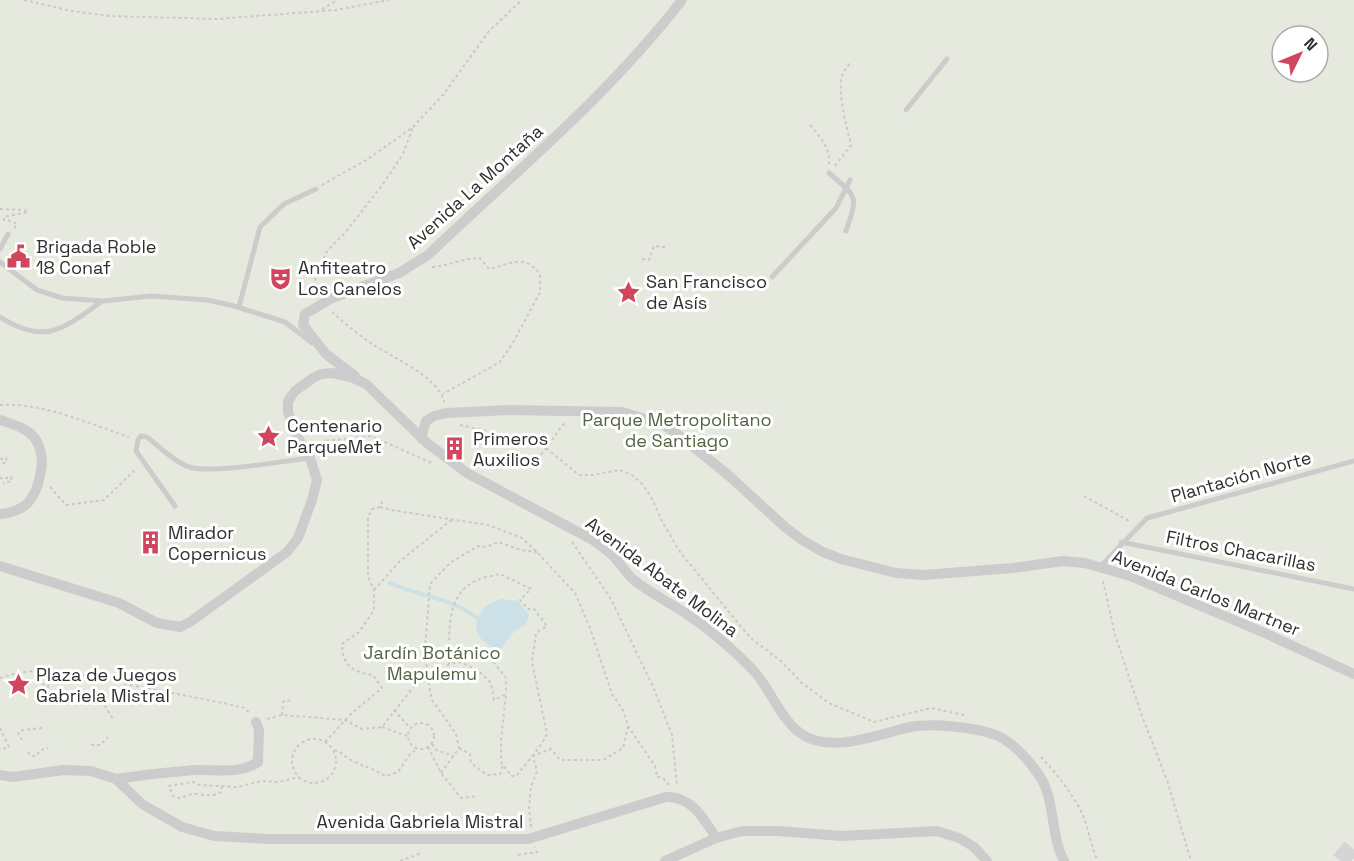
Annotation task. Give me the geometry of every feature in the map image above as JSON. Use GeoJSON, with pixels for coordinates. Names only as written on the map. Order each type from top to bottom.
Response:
{"type":"FeatureCollection","features":[{"type":"Feature","properties":{"kind":"street","name":"Avenida La Montaña"},"geometry":{"type":"LineString","coordinates":[[366,384],[326,354],[303,325],[302,320],[305,314],[332,298],[399,273],[428,255],[594,102],[682,0]]}},
{"type":"Feature","properties":{"kind":"street"},"geometry":{"type":"LineString","coordinates":[[0,567],[119,603],[157,623],[180,627],[190,622],[294,546],[298,538],[317,480],[313,454],[297,436],[288,412],[288,401],[295,391],[321,374],[342,375],[366,384]]}},
{"type":"Feature","properties":{"kind":"street","name":"Avenida Abate Molina"},"geometry":{"type":"LineString","coordinates":[[366,384],[421,438],[467,473],[593,540],[611,554],[633,579],[701,624],[754,671],[801,734],[817,740],[843,742],[862,740],[913,727],[949,727],[996,735],[1012,745],[1038,773],[1053,813],[1055,837],[1064,861]]}},
{"type":"Feature","properties":{"kind":"street","name":"Avenida Carlos Martner"},"geometry":{"type":"LineString","coordinates":[[446,413],[508,410],[622,412],[662,424],[727,474],[802,540],[841,559],[896,573],[922,575],[1013,568],[1063,561],[1100,567],[1130,576],[1354,674]]}},
{"type":"Feature","properties":{"kind":"street"},"geometry":{"type":"LineString","coordinates":[[421,438],[426,422],[434,416],[446,413]]}},
{"type":"Feature","properties":{"kind":"street"},"geometry":{"type":"LineString","coordinates":[[0,420],[20,426],[36,439],[43,461],[37,491],[29,504],[11,513],[0,514]]}},
{"type":"Feature","properties":{"kind":"street","name":"Avenida Gabriela Mistral"},"geometry":{"type":"LineString","coordinates":[[0,775],[13,777],[80,769],[116,779],[197,770],[250,768],[258,762],[259,730],[256,722]]}},
{"type":"Feature","properties":{"kind":"street","name":"Avenida Gabriela Mistral"},"geometry":{"type":"LineString","coordinates":[[116,779],[142,804],[182,827],[214,836],[269,839],[532,838],[666,797],[678,796]]}},
{"type":"Feature","properties":{"kind":"street"},"geometry":{"type":"LineString","coordinates":[[678,796],[700,812],[716,838]]}},
{"type":"Feature","properties":{"kind":"street"},"geometry":{"type":"LineString","coordinates":[[665,861],[716,838],[742,831],[843,836],[937,831],[959,838],[974,847],[987,861]]}},
{"type":"Feature","properties":{"kind":"lane"},"geometry":{"type":"LineString","coordinates":[[906,110],[947,59]]}},
{"type":"Feature","properties":{"kind":"lane"},"geometry":{"type":"LineString","coordinates":[[829,173],[854,196],[855,204],[846,231]]}},
{"type":"Feature","properties":{"kind":"lane"},"geometry":{"type":"LineString","coordinates":[[772,277],[836,208],[850,180]]}},
{"type":"Feature","properties":{"kind":"lane"},"geometry":{"type":"LineString","coordinates":[[239,307],[260,228],[284,204],[316,189]]}},
{"type":"Feature","properties":{"kind":"lane"},"geometry":{"type":"LineString","coordinates":[[0,249],[8,234]]}},
{"type":"Feature","properties":{"kind":"lane"},"geometry":{"type":"LineString","coordinates":[[0,262],[37,290],[78,300],[103,301],[144,296],[175,296],[239,307],[285,322],[326,354]]}},
{"type":"Feature","properties":{"kind":"lane"},"geometry":{"type":"LineString","coordinates":[[0,317],[35,333],[52,331],[76,320],[103,301]]}},
{"type":"Feature","properties":{"kind":"lane"},"geometry":{"type":"LineString","coordinates":[[176,506],[158,479],[142,463],[136,451],[141,436],[147,437],[178,462],[190,468],[209,470],[313,454]]}},
{"type":"Feature","properties":{"kind":"lane","name":"Plantación Norte"},"geometry":{"type":"LineString","coordinates":[[1100,567],[1147,518],[1354,461]]}},
{"type":"Feature","properties":{"kind":"lane","name":"Filtros Chacarillas"},"geometry":{"type":"LineString","coordinates":[[1122,542],[1354,589]]}},
{"type":"Feature","properties":{"kind":"path"},"geometry":{"type":"LineString","coordinates":[[24,0],[72,12],[157,19],[216,19],[336,10],[389,0]]}},
{"type":"Feature","properties":{"kind":"path"},"geometry":{"type":"LineString","coordinates":[[321,10],[338,0]]}},
{"type":"Feature","properties":{"kind":"path"},"geometry":{"type":"LineString","coordinates":[[316,189],[368,159],[413,127],[443,95],[489,31],[522,0]]}},
{"type":"Feature","properties":{"kind":"path"},"geometry":{"type":"LineString","coordinates":[[829,173],[851,145],[843,110],[842,89],[842,74],[851,62]]}},
{"type":"Feature","properties":{"kind":"path"},"geometry":{"type":"LineString","coordinates":[[810,125],[830,155],[829,173]]}},
{"type":"Feature","properties":{"kind":"path"},"geometry":{"type":"LineString","coordinates":[[413,127],[403,154],[384,184],[345,233],[327,250],[315,278],[323,304],[371,343],[429,380],[443,394],[446,413],[456,424],[487,431],[505,439],[526,441],[546,448],[579,475],[620,470],[632,475],[651,497],[680,552],[742,628],[753,640],[781,661],[802,683],[829,703],[874,722],[931,708],[971,716]]}},
{"type":"Feature","properties":{"kind":"path"},"geometry":{"type":"LineString","coordinates":[[0,209],[27,212],[4,218],[4,220],[17,224],[8,234]]}},
{"type":"Feature","properties":{"kind":"path"},"geometry":{"type":"LineString","coordinates":[[642,259],[649,260],[654,246],[665,247]]}},
{"type":"Feature","properties":{"kind":"path"},"geometry":{"type":"LineString","coordinates":[[428,255],[427,267],[480,258],[489,269],[517,261],[532,264],[540,274],[540,292],[500,362],[443,394]]}},
{"type":"Feature","properties":{"kind":"path"},"geometry":{"type":"LineString","coordinates":[[0,405],[13,404],[48,410],[138,440]]}},
{"type":"Feature","properties":{"kind":"path"},"geometry":{"type":"LineString","coordinates":[[467,473],[485,465],[503,463],[513,469],[529,466],[546,448],[560,426],[566,422]]}},
{"type":"Feature","properties":{"kind":"path"},"geometry":{"type":"LineString","coordinates":[[313,454],[324,441],[371,436],[402,449]]}},
{"type":"Feature","properties":{"kind":"path"},"geometry":{"type":"LineString","coordinates":[[0,459],[6,458],[7,462],[0,464]]}},
{"type":"Feature","properties":{"kind":"path"},"geometry":{"type":"LineString","coordinates":[[40,476],[66,505],[79,504],[104,500],[142,463]]}},
{"type":"Feature","properties":{"kind":"path"},"geometry":{"type":"LineString","coordinates":[[0,477],[2,479],[11,477],[12,481],[3,483]]}},
{"type":"Feature","properties":{"kind":"path"},"geometry":{"type":"LineString","coordinates":[[1084,496],[1139,526]]}},
{"type":"Feature","properties":{"kind":"path"},"geometry":{"type":"LineString","coordinates":[[380,507],[383,499]]}},
{"type":"Feature","properties":{"kind":"path"},"geometry":{"type":"LineString","coordinates":[[325,742],[345,720],[382,688],[373,675],[361,674],[352,669],[342,657],[342,644],[358,632],[374,610],[374,590],[368,577],[366,532],[372,509],[380,507],[454,518],[488,525],[522,538],[575,593],[590,628],[612,694],[623,710],[628,726],[655,766],[657,777],[663,778],[670,785],[666,797]]}},
{"type":"Feature","properties":{"kind":"path"},"geometry":{"type":"LineString","coordinates":[[374,590],[400,561],[454,518]]}},
{"type":"Feature","properties":{"kind":"path"},"geometry":{"type":"LineString","coordinates":[[570,540],[611,599],[654,689],[672,735],[678,796]]}},
{"type":"Feature","properties":{"kind":"path"},"geometry":{"type":"LineString","coordinates":[[441,773],[459,748],[456,734],[432,700],[428,680],[425,649],[430,584],[450,563],[478,546],[486,547],[498,542],[521,550],[537,552]]}},
{"type":"Feature","properties":{"kind":"path"},"geometry":{"type":"LineString","coordinates":[[1100,567],[1115,634],[1141,713],[1168,783],[1191,861]]}},
{"type":"Feature","properties":{"kind":"path"},"geometry":{"type":"LineString","coordinates":[[382,727],[415,685],[441,674],[449,664],[451,610],[458,596],[476,581],[500,574],[531,589],[520,600],[528,609],[534,609],[547,626],[536,633],[532,662],[547,734],[535,749],[533,756],[516,776],[511,776],[501,762],[506,678],[482,648]]}},
{"type":"Feature","properties":{"kind":"path"},"geometry":{"type":"LineString","coordinates":[[449,664],[460,662],[469,664],[481,672],[491,683],[494,700],[506,694]]}},
{"type":"Feature","properties":{"kind":"path"},"geometry":{"type":"LineString","coordinates":[[0,678],[20,671],[46,670],[245,708],[256,722],[282,715],[345,720],[362,729],[382,727],[408,736]]}},
{"type":"Feature","properties":{"kind":"path"},"geometry":{"type":"LineString","coordinates":[[46,670],[36,677],[36,683],[48,685],[48,698]]}},
{"type":"Feature","properties":{"kind":"path"},"geometry":{"type":"LineString","coordinates":[[86,694],[100,697],[114,721]]}},
{"type":"Feature","properties":{"kind":"path"},"geometry":{"type":"LineString","coordinates":[[282,715],[283,702],[292,701]]}},
{"type":"Feature","properties":{"kind":"path"},"geometry":{"type":"LineString","coordinates":[[394,710],[411,729]]}},
{"type":"Feature","properties":{"kind":"path"},"geometry":{"type":"LineString","coordinates":[[334,750],[336,766],[328,779],[313,784],[299,777],[292,765],[294,751],[299,745],[312,739],[325,742],[350,760],[373,768],[385,776],[398,772],[410,754],[417,749],[432,744],[434,736],[427,725],[418,724],[411,729],[408,736],[411,744],[417,749]]}},
{"type":"Feature","properties":{"kind":"path"},"geometry":{"type":"LineString","coordinates":[[533,756],[551,749],[560,760],[603,760],[623,748],[628,726]]}},
{"type":"Feature","properties":{"kind":"path"},"geometry":{"type":"LineString","coordinates":[[0,728],[9,747],[0,750]]}},
{"type":"Feature","properties":{"kind":"path"},"geometry":{"type":"LineString","coordinates":[[22,740],[18,733],[23,730],[42,728]]}},
{"type":"Feature","properties":{"kind":"path"},"geometry":{"type":"LineString","coordinates":[[91,745],[100,745],[108,737]]}},
{"type":"Feature","properties":{"kind":"path"},"geometry":{"type":"LineString","coordinates":[[432,744],[436,750],[454,756]]}},
{"type":"Feature","properties":{"kind":"path"},"geometry":{"type":"LineString","coordinates":[[428,747],[441,773],[461,798],[478,796]]}},
{"type":"Feature","properties":{"kind":"path"},"geometry":{"type":"LineString","coordinates":[[28,752],[31,756],[36,756],[41,750],[48,748]]}},
{"type":"Feature","properties":{"kind":"path"},"geometry":{"type":"LineString","coordinates":[[459,748],[470,754],[471,763],[487,775],[500,774],[503,765]]}},
{"type":"Feature","properties":{"kind":"path"},"geometry":{"type":"LineString","coordinates":[[1035,751],[1060,781],[1081,812],[1091,847],[1098,861]]}},
{"type":"Feature","properties":{"kind":"path"},"geometry":{"type":"LineString","coordinates":[[518,855],[537,852],[532,838],[529,807],[531,787],[537,771],[533,756]]}},
{"type":"Feature","properties":{"kind":"path"},"geometry":{"type":"LineString","coordinates":[[222,786],[221,792],[217,795],[193,794],[179,798],[173,796],[169,786],[193,783],[237,787],[262,781],[278,782],[299,777]]}},
{"type":"Feature","properties":{"kind":"path"},"geometry":{"type":"LineString","coordinates":[[400,861],[419,854],[427,840]]}},
{"type":"Feature","properties":{"kind":"green space","name":"Parque Metropolitano de Santiago"},"geometry":{"type":"Polygon","coordinates":[[[0,0],[1354,0],[1354,861],[0,861],[0,0]]]}},
{"type":"Feature","properties":{"kind":"shaded area"},"geometry":{"type":"Polygon","coordinates":[[[502,599],[518,601],[529,615],[526,624],[514,632],[500,650],[489,646],[481,639],[476,624],[483,609],[502,599]]]}},
{"type":"Feature","properties":{"kind":"waterway"},"geometry":{"type":"LineString","coordinates":[[390,583],[457,606],[477,618]]}},
{"type":"Feature","properties":{"kind":"tunnel"},"geometry":{"type":"LineString","coordinates":[[1340,861],[1354,844]]}},
{"type":"Feature","properties":{"kind":"place","name":"Brigada Roble 18 Conaf"},"geometry":{"type":"Point","coordinates":[18,257]}},
{"type":"Feature","properties":{"kind":"place","name":"Anfiteatro Los Canelos"},"geometry":{"type":"Point","coordinates":[280,278]}},
{"type":"Feature","properties":{"kind":"place","name":"San Francisco de Asís"},"geometry":{"type":"Point","coordinates":[628,292]}},
{"type":"Feature","properties":{"kind":"place","name":"Centenario ParqueMet"},"geometry":{"type":"Point","coordinates":[269,436]}},
{"type":"Feature","properties":{"kind":"place","name":"Primeros Auxilios"},"geometry":{"type":"Point","coordinates":[455,449]}},
{"type":"Feature","properties":{"kind":"place","name":"Mirador Copernicus"},"geometry":{"type":"Point","coordinates":[150,543]}},
{"type":"Feature","properties":{"kind":"place","name":"Plaza de Juegos Gabriela Mistral"},"geometry":{"type":"Point","coordinates":[18,685]}},
{"type":"Feature","properties":{"kind":"park label","name":"Jardín Botánico Mapulemu"},"geometry":{"type":"Point","coordinates":[432,663]}}]}
